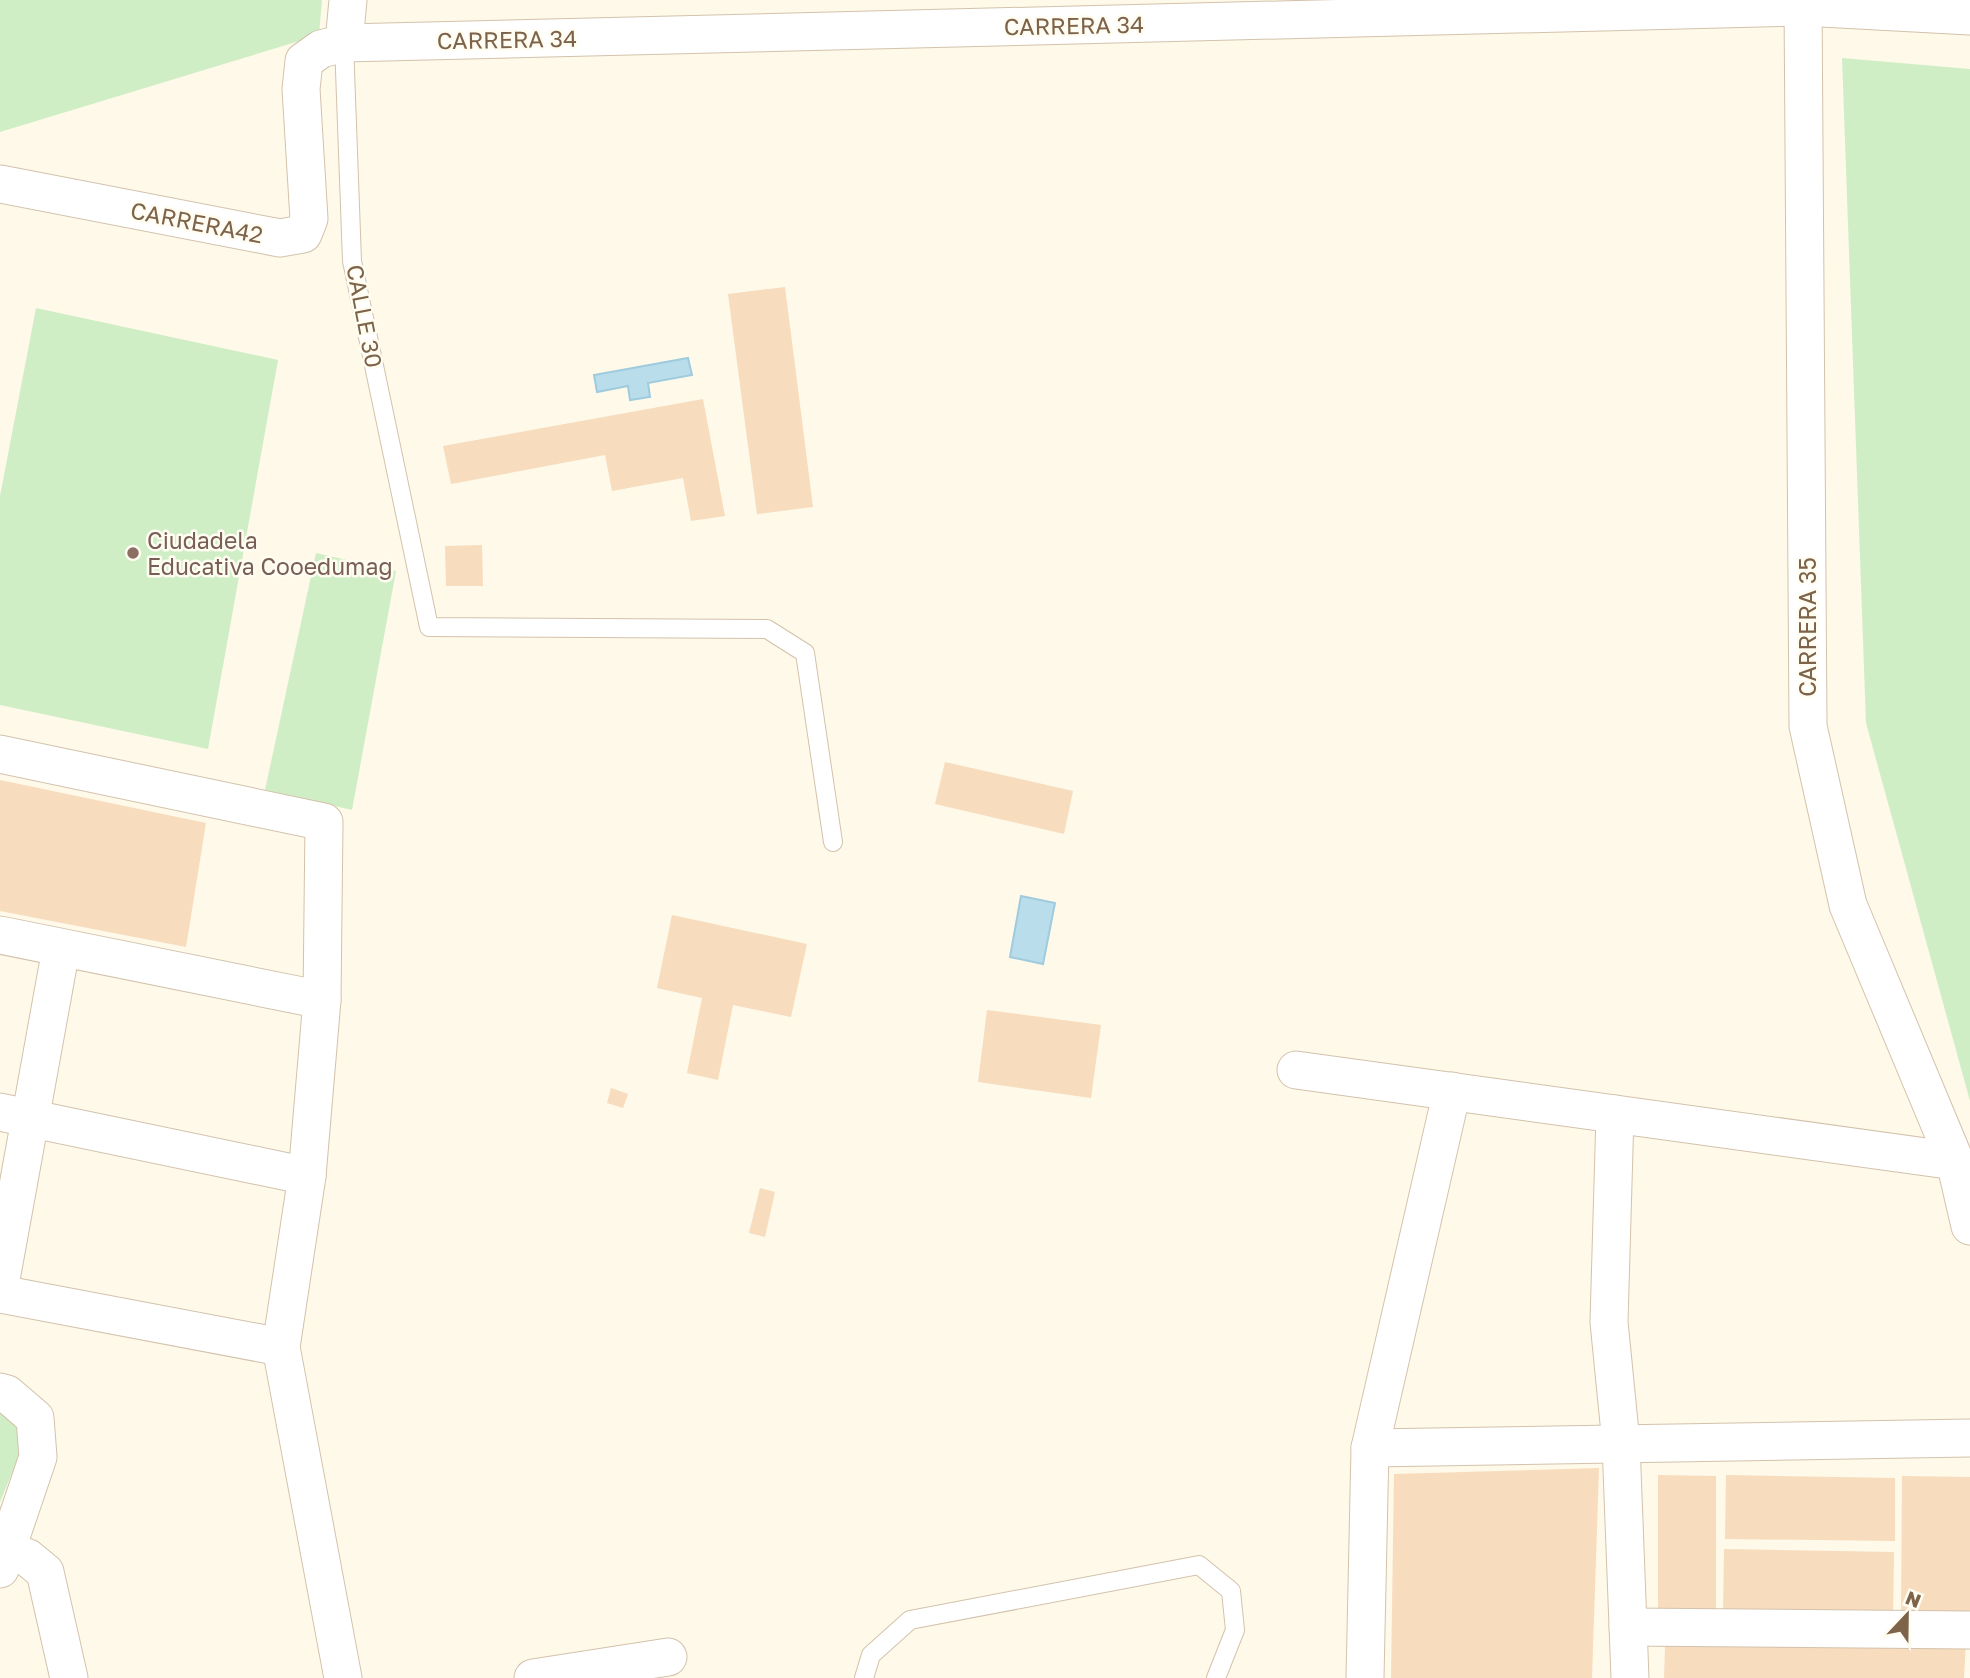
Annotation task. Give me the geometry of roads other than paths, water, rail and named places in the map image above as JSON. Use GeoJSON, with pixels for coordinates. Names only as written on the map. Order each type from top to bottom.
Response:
{"type":"FeatureCollection","features":[{"type":"Feature","properties":{"kind":"street","name":"CALLE 30"},"geometry":{"type":"LineString","coordinates":[[344,43],[348,0]]}},
{"type":"Feature","properties":{"kind":"street","name":"CARRERA 34"},"geometry":{"type":"LineString","coordinates":[[344,43],[1803,4],[1970,16]]}},
{"type":"Feature","properties":{"kind":"street","name":"CARRERA 35"},"geometry":{"type":"LineString","coordinates":[[1803,4],[1808,726],[1847,905],[1955,1161],[1970,1226]]}},
{"type":"Feature","properties":{"kind":"street","name":"CARRERA42"},"geometry":{"type":"LineString","coordinates":[[0,184],[281,238],[303,234],[309,219],[301,89],[304,61],[321,48],[344,43]]}},
{"type":"Feature","properties":{"kind":"street"},"geometry":{"type":"LineString","coordinates":[[0,754],[324,822],[322,1000],[307,1176],[281,1347],[343,1678]]}},
{"type":"Feature","properties":{"kind":"street"},"geometry":{"type":"LineString","coordinates":[[0,935],[322,1000]]}},
{"type":"Feature","properties":{"kind":"street"},"geometry":{"type":"LineString","coordinates":[[0,1285],[15,1115],[61,949]]}},
{"type":"Feature","properties":{"kind":"street"},"geometry":{"type":"LineString","coordinates":[[1296,1070],[1955,1161]]}},
{"type":"Feature","properties":{"kind":"street"},"geometry":{"type":"LineString","coordinates":[[1365,1678],[1370,1448],[1452,1091]]}},
{"type":"Feature","properties":{"kind":"street"},"geometry":{"type":"LineString","coordinates":[[1615,1114],[1609,1322],[1621,1443],[1630,1678]]}},
{"type":"Feature","properties":{"kind":"street"},"geometry":{"type":"LineString","coordinates":[[15,1115],[307,1176]]}},
{"type":"Feature","properties":{"kind":"street"},"geometry":{"type":"LineString","coordinates":[[0,1294],[281,1347]]}},
{"type":"Feature","properties":{"kind":"street"},"geometry":{"type":"LineString","coordinates":[[0,1392],[7,1394],[35,1418],[38,1457],[2,1555],[28,1558],[45,1572],[69,1678]]}},
{"type":"Feature","properties":{"kind":"street"},"geometry":{"type":"LineString","coordinates":[[1370,1448],[1970,1438]]}},
{"type":"Feature","properties":{"kind":"street"},"geometry":{"type":"LineString","coordinates":[[1628,1627],[1970,1630]]}},
{"type":"Feature","properties":{"kind":"street"},"geometry":{"type":"LineString","coordinates":[[533,1678],[668,1657]]}},
{"type":"Feature","properties":{"kind":"lane","name":"CALLE 30"},"geometry":{"type":"LineString","coordinates":[[344,43],[352,261],[429,627],[767,629],[805,653],[833,842]]}},
{"type":"Feature","properties":{"kind":"lane"},"geometry":{"type":"LineString","coordinates":[[864,1678],[872,1654],[910,1620],[1199,1565],[1231,1591],[1236,1630],[1216,1678]]}},
{"type":"Feature","properties":{"kind":"water"},"geometry":{"type":"Polygon","coordinates":[[[688,358],[692,375],[648,383],[650,397],[630,400],[628,386],[597,392],[594,375],[688,358]]]}},
{"type":"Feature","properties":{"kind":"water"},"geometry":{"type":"Polygon","coordinates":[[[1021,896],[1055,903],[1043,964],[1010,957],[1021,896]]]}},
{"type":"Feature","properties":{"kind":"place","name":"Ciudadela Educativa Cooedumag"},"geometry":{"type":"Point","coordinates":[133,553]}}]}
